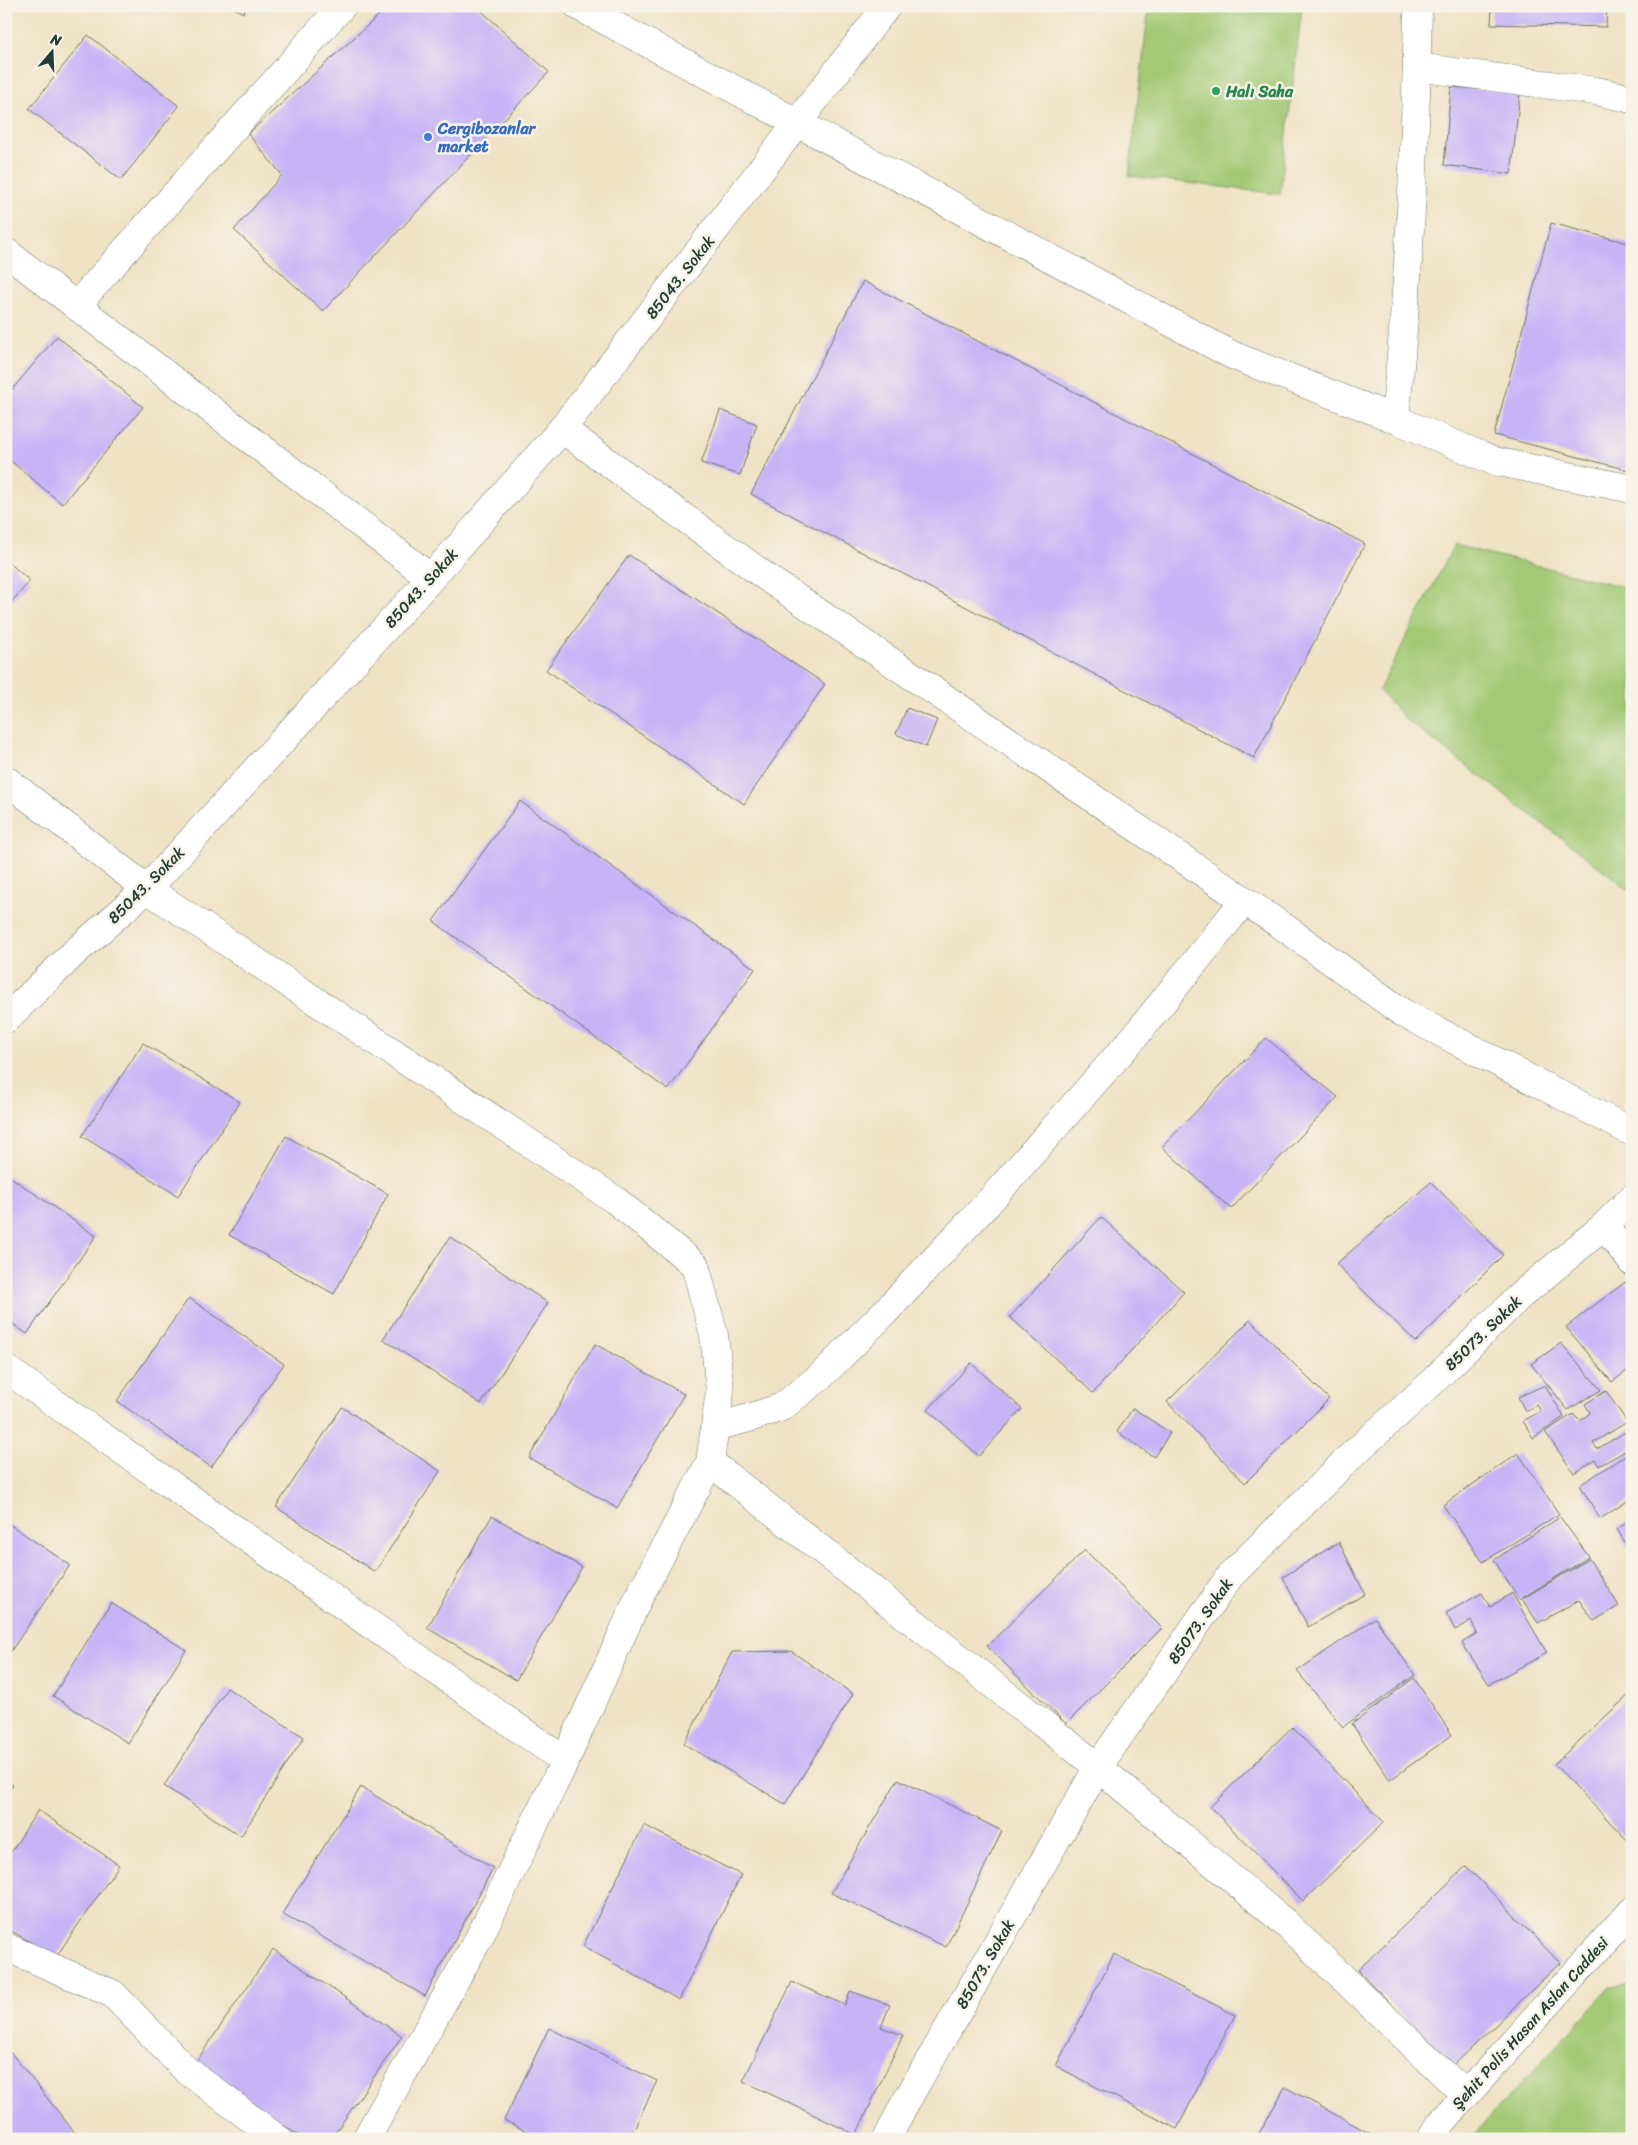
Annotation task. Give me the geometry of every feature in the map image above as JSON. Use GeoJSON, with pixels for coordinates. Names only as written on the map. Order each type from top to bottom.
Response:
{"type":"FeatureCollection","features":[{"type":"Feature","properties":{"kind":"street"},"geometry":{"type":"LineString","coordinates":[[76,306],[342,6]]}},
{"type":"Feature","properties":{"kind":"street"},"geometry":{"type":"LineString","coordinates":[[578,6],[1234,356],[1395,419],[1494,461],[1632,489]]}},
{"type":"Feature","properties":{"kind":"street","name":"85043. Sokak"},"geometry":{"type":"LineString","coordinates":[[6,1019],[75,952],[147,889],[431,578],[562,429],[887,6]]}},
{"type":"Feature","properties":{"kind":"street"},"geometry":{"type":"LineString","coordinates":[[1395,419],[1405,321],[1417,67],[1418,6]]}},
{"type":"Feature","properties":{"kind":"street"},"geometry":{"type":"LineString","coordinates":[[1417,67],[1596,91],[1632,99]]}},
{"type":"Feature","properties":{"kind":"street"},"geometry":{"type":"LineString","coordinates":[[6,252],[431,578]]}},
{"type":"Feature","properties":{"kind":"street"},"geometry":{"type":"LineString","coordinates":[[562,429],[773,582],[1244,901],[1403,1013],[1632,1132]]}},
{"type":"Feature","properties":{"kind":"street"},"geometry":{"type":"LineString","coordinates":[[6,780],[147,889],[615,1200],[695,1265],[714,1335],[720,1391],[710,1462],[638,1599],[565,1761],[479,1938],[366,2139]]}},
{"type":"Feature","properties":{"kind":"street"},"geometry":{"type":"LineString","coordinates":[[714,1427],[782,1407],[821,1376],[885,1312],[987,1204],[1136,1036],[1244,901]]}},
{"type":"Feature","properties":{"kind":"street","name":"85073. Sokak"},"geometry":{"type":"LineString","coordinates":[[886,2139],[1098,1767],[1230,1576],[1353,1454],[1422,1392],[1521,1295],[1604,1226],[1632,1198]]}},
{"type":"Feature","properties":{"kind":"street"},"geometry":{"type":"LineString","coordinates":[[1604,1226],[1632,1262]]}},
{"type":"Feature","properties":{"kind":"street"},"geometry":{"type":"LineString","coordinates":[[6,1369],[565,1761]]}},
{"type":"Feature","properties":{"kind":"street"},"geometry":{"type":"LineString","coordinates":[[710,1462],[1098,1767],[1284,1922],[1466,2095]]}},
{"type":"Feature","properties":{"kind":"street","name":"Şehit Polis Hasan Aslan Caddesi"},"geometry":{"type":"LineString","coordinates":[[1431,2139],[1441,2123],[1632,1910]]}},
{"type":"Feature","properties":{"kind":"street"},"geometry":{"type":"LineString","coordinates":[[6,1946],[113,1994],[185,2069],[278,2139]]}},
{"type":"Feature","properties":{"kind":"green space","name":"Halı Saha"},"geometry":{"type":"Polygon","coordinates":[[[1149,6],[1302,6],[1280,194],[1129,176],[1149,6]]]}},
{"type":"Feature","properties":{"kind":"green space"},"geometry":{"type":"Polygon","coordinates":[[[1454,545],[1632,589],[1632,892],[1404,718],[1379,690],[1454,545]]]}},
{"type":"Feature","properties":{"kind":"green space"},"geometry":{"type":"Polygon","coordinates":[[[1632,1985],[1632,2139],[1470,2139],[1611,1987],[1632,1985]]]}},
{"type":"Feature","properties":{"kind":"building"},"geometry":{"type":"Polygon","coordinates":[[[230,6],[247,6],[243,13],[230,6]]]}},
{"type":"Feature","properties":{"kind":"building"},"geometry":{"type":"Polygon","coordinates":[[[389,6],[476,6],[549,72],[323,311],[234,230],[282,175],[248,134],[389,6]]]}},
{"type":"Feature","properties":{"kind":"building"},"geometry":{"type":"Polygon","coordinates":[[[1492,6],[1607,6],[1606,27],[1491,24],[1492,6]]]}},
{"type":"Feature","properties":{"kind":"building"},"geometry":{"type":"Polygon","coordinates":[[[88,35],[179,106],[121,180],[29,109],[88,35]]]}},
{"type":"Feature","properties":{"kind":"building"},"geometry":{"type":"Polygon","coordinates":[[[1451,87],[1520,93],[1511,174],[1444,165],[1451,87]]]}},
{"type":"Feature","properties":{"kind":"building"},"geometry":{"type":"Polygon","coordinates":[[[1551,223],[1632,244],[1632,471],[1494,435],[1551,223]]]}},
{"type":"Feature","properties":{"kind":"building"},"geometry":{"type":"Polygon","coordinates":[[[863,281],[1365,544],[1254,758],[751,494],[863,281]]]}},
{"type":"Feature","properties":{"kind":"building"},"geometry":{"type":"Polygon","coordinates":[[[57,336],[143,407],[62,504],[6,457],[6,397],[57,336]]]}},
{"type":"Feature","properties":{"kind":"building"},"geometry":{"type":"Polygon","coordinates":[[[720,410],[757,424],[740,475],[701,463],[720,410]]]}},
{"type":"Feature","properties":{"kind":"building"},"geometry":{"type":"Polygon","coordinates":[[[629,555],[825,684],[744,804],[546,670],[629,555]]]}},
{"type":"Feature","properties":{"kind":"building"},"geometry":{"type":"Polygon","coordinates":[[[6,560],[30,581],[6,608],[6,560]]]}},
{"type":"Feature","properties":{"kind":"building"},"geometry":{"type":"Polygon","coordinates":[[[907,708],[937,720],[926,747],[896,734],[907,708]]]}},
{"type":"Feature","properties":{"kind":"building"},"geometry":{"type":"Polygon","coordinates":[[[520,801],[755,969],[668,1090],[433,921],[520,801]]]}},
{"type":"Feature","properties":{"kind":"building"},"geometry":{"type":"Polygon","coordinates":[[[1266,1038],[1338,1097],[1231,1209],[1162,1147],[1266,1038]]]}},
{"type":"Feature","properties":{"kind":"building"},"geometry":{"type":"Polygon","coordinates":[[[143,1043],[240,1102],[178,1196],[82,1136],[143,1043]]]}},
{"type":"Feature","properties":{"kind":"building"},"geometry":{"type":"Polygon","coordinates":[[[286,1136],[388,1194],[334,1294],[229,1235],[286,1136]]]}},
{"type":"Feature","properties":{"kind":"building"},"geometry":{"type":"Polygon","coordinates":[[[6,1174],[96,1236],[27,1334],[6,1319],[6,1174]]]}},
{"type":"Feature","properties":{"kind":"building"},"geometry":{"type":"Polygon","coordinates":[[[1431,1182],[1503,1255],[1416,1342],[1336,1264],[1431,1182]]]}},
{"type":"Feature","properties":{"kind":"building"},"geometry":{"type":"Polygon","coordinates":[[[1101,1217],[1184,1292],[1093,1393],[1010,1317],[1101,1217]]]}},
{"type":"Feature","properties":{"kind":"building"},"geometry":{"type":"Polygon","coordinates":[[[450,1237],[548,1303],[481,1404],[383,1339],[450,1237]]]}},
{"type":"Feature","properties":{"kind":"building"},"geometry":{"type":"Polygon","coordinates":[[[1625,1282],[1632,1290],[1632,1367],[1612,1382],[1566,1327],[1625,1282]]]}},
{"type":"Feature","properties":{"kind":"building"},"geometry":{"type":"Polygon","coordinates":[[[189,1298],[284,1364],[211,1467],[117,1401],[189,1298]]]}},
{"type":"Feature","properties":{"kind":"building"},"geometry":{"type":"Polygon","coordinates":[[[1250,1320],[1329,1399],[1245,1483],[1167,1402],[1250,1320]]]}},
{"type":"Feature","properties":{"kind":"building"},"geometry":{"type":"Polygon","coordinates":[[[1561,1343],[1601,1390],[1568,1410],[1531,1364],[1561,1343]]]}},
{"type":"Feature","properties":{"kind":"building"},"geometry":{"type":"Polygon","coordinates":[[[595,1344],[684,1394],[617,1508],[529,1458],[595,1344]]]}},
{"type":"Feature","properties":{"kind":"building"},"geometry":{"type":"Polygon","coordinates":[[[971,1363],[1022,1409],[979,1456],[928,1410],[971,1363]]]}},
{"type":"Feature","properties":{"kind":"building"},"geometry":{"type":"Polygon","coordinates":[[[1545,1385],[1564,1417],[1533,1438],[1523,1421],[1541,1411],[1537,1405],[1525,1411],[1518,1397],[1545,1385]]]}},
{"type":"Feature","properties":{"kind":"building"},"geometry":{"type":"Polygon","coordinates":[[[1606,1391],[1627,1422],[1593,1443],[1597,1449],[1632,1428],[1632,1447],[1599,1466],[1595,1460],[1574,1473],[1545,1432],[1573,1414],[1580,1421],[1590,1413],[1585,1404],[1606,1391]]]}},
{"type":"Feature","properties":{"kind":"building"},"geometry":{"type":"Polygon","coordinates":[[[342,1407],[440,1471],[375,1572],[276,1507],[342,1407]]]}},
{"type":"Feature","properties":{"kind":"building"},"geometry":{"type":"Polygon","coordinates":[[[1133,1408],[1170,1433],[1154,1457],[1117,1432],[1133,1408]]]}},
{"type":"Feature","properties":{"kind":"building"},"geometry":{"type":"Polygon","coordinates":[[[1632,1451],[1632,1498],[1600,1519],[1580,1485],[1632,1451]]]}},
{"type":"Feature","properties":{"kind":"building"},"geometry":{"type":"Polygon","coordinates":[[[1518,1453],[1559,1514],[1483,1562],[1443,1505],[1518,1453]]]}},
{"type":"Feature","properties":{"kind":"building"},"geometry":{"type":"Polygon","coordinates":[[[492,1516],[582,1567],[516,1680],[427,1628],[492,1516]]]}},
{"type":"Feature","properties":{"kind":"building"},"geometry":{"type":"Polygon","coordinates":[[[1560,1517],[1589,1557],[1519,1600],[1494,1560],[1560,1517]]]}},
{"type":"Feature","properties":{"kind":"building"},"geometry":{"type":"Polygon","coordinates":[[[1632,1519],[1632,1555],[1617,1529],[1632,1519]]]}},
{"type":"Feature","properties":{"kind":"building"},"geometry":{"type":"Polygon","coordinates":[[[6,1522],[70,1565],[6,1658],[6,1522]]]}},
{"type":"Feature","properties":{"kind":"building"},"geometry":{"type":"Polygon","coordinates":[[[1339,1542],[1365,1594],[1308,1627],[1283,1577],[1339,1542]]]}},
{"type":"Feature","properties":{"kind":"building"},"geometry":{"type":"Polygon","coordinates":[[[1085,1550],[1162,1628],[1066,1724],[987,1646],[1085,1550]]]}},
{"type":"Feature","properties":{"kind":"building"},"geometry":{"type":"Polygon","coordinates":[[[1589,1559],[1619,1606],[1594,1621],[1579,1600],[1538,1623],[1522,1599],[1589,1559]]]}},
{"type":"Feature","properties":{"kind":"building"},"geometry":{"type":"Polygon","coordinates":[[[1482,1593],[1490,1607],[1512,1593],[1547,1653],[1489,1684],[1462,1643],[1477,1633],[1471,1621],[1455,1630],[1446,1613],[1482,1593]]]}},
{"type":"Feature","properties":{"kind":"building"},"geometry":{"type":"Polygon","coordinates":[[[111,1603],[186,1650],[128,1743],[53,1696],[111,1603]]]}},
{"type":"Feature","properties":{"kind":"building"},"geometry":{"type":"Polygon","coordinates":[[[1375,1618],[1415,1675],[1343,1727],[1297,1671],[1375,1618]]]}},
{"type":"Feature","properties":{"kind":"building"},"geometry":{"type":"Polygon","coordinates":[[[791,1651],[853,1694],[785,1804],[684,1744],[732,1652],[791,1651]]]}},
{"type":"Feature","properties":{"kind":"building"},"geometry":{"type":"Polygon","coordinates":[[[1414,1678],[1452,1735],[1390,1780],[1352,1724],[1414,1678]]]}},
{"type":"Feature","properties":{"kind":"building"},"geometry":{"type":"Polygon","coordinates":[[[227,1688],[304,1737],[241,1836],[164,1786],[227,1688]]]}},
{"type":"Feature","properties":{"kind":"building"},"geometry":{"type":"Polygon","coordinates":[[[1632,1692],[1632,1845],[1554,1764],[1632,1692]]]}},
{"type":"Feature","properties":{"kind":"building"},"geometry":{"type":"Polygon","coordinates":[[[1292,1727],[1384,1822],[1303,1901],[1210,1807],[1292,1727]]]}},
{"type":"Feature","properties":{"kind":"building"},"geometry":{"type":"Polygon","coordinates":[[[898,1779],[1002,1831],[946,1947],[831,1893],[898,1779]]]}},
{"type":"Feature","properties":{"kind":"building"},"geometry":{"type":"Polygon","coordinates":[[[6,1780],[13,1785],[6,1795],[6,1780]]]}},
{"type":"Feature","properties":{"kind":"building"},"geometry":{"type":"Polygon","coordinates":[[[361,1787],[493,1868],[425,1996],[282,1914],[361,1787]]]}},
{"type":"Feature","properties":{"kind":"building"},"geometry":{"type":"Polygon","coordinates":[[[38,1810],[119,1865],[56,1957],[6,1928],[6,1860],[38,1810]]]}},
{"type":"Feature","properties":{"kind":"building"},"geometry":{"type":"Polygon","coordinates":[[[644,1825],[741,1875],[679,2000],[583,1946],[644,1825]]]}},
{"type":"Feature","properties":{"kind":"building"},"geometry":{"type":"Polygon","coordinates":[[[1466,1866],[1560,1963],[1452,2067],[1358,1970],[1466,1866]]]}},
{"type":"Feature","properties":{"kind":"building"},"geometry":{"type":"Polygon","coordinates":[[[273,1949],[402,2036],[331,2139],[304,2139],[194,2065],[273,1949]]]}},
{"type":"Feature","properties":{"kind":"building"},"geometry":{"type":"Polygon","coordinates":[[[1114,1954],[1235,2015],[1177,2129],[1056,2066],[1114,1954]]]}},
{"type":"Feature","properties":{"kind":"building"},"geometry":{"type":"Polygon","coordinates":[[[792,1982],[845,2005],[850,1991],[890,2005],[881,2027],[903,2035],[856,2135],[743,2081],[792,1982]]]}},
{"type":"Feature","properties":{"kind":"building"},"geometry":{"type":"Polygon","coordinates":[[[549,2028],[657,2081],[629,2139],[542,2139],[504,2120],[549,2028]]]}},
{"type":"Feature","properties":{"kind":"building"},"geometry":{"type":"Polygon","coordinates":[[[11,2053],[80,2139],[6,2139],[6,2057],[11,2053]]]}},
{"type":"Feature","properties":{"kind":"building"},"geometry":{"type":"Polygon","coordinates":[[[1285,2087],[1380,2139],[1256,2139],[1285,2087]]]}},
{"type":"Feature","properties":{"kind":"place","name":"Halı Saha"},"geometry":{"type":"Point","coordinates":[1216,91]}},
{"type":"Feature","properties":{"kind":"place","name":"Cergibozanlar market"},"geometry":{"type":"Point","coordinates":[428,137]}}]}
